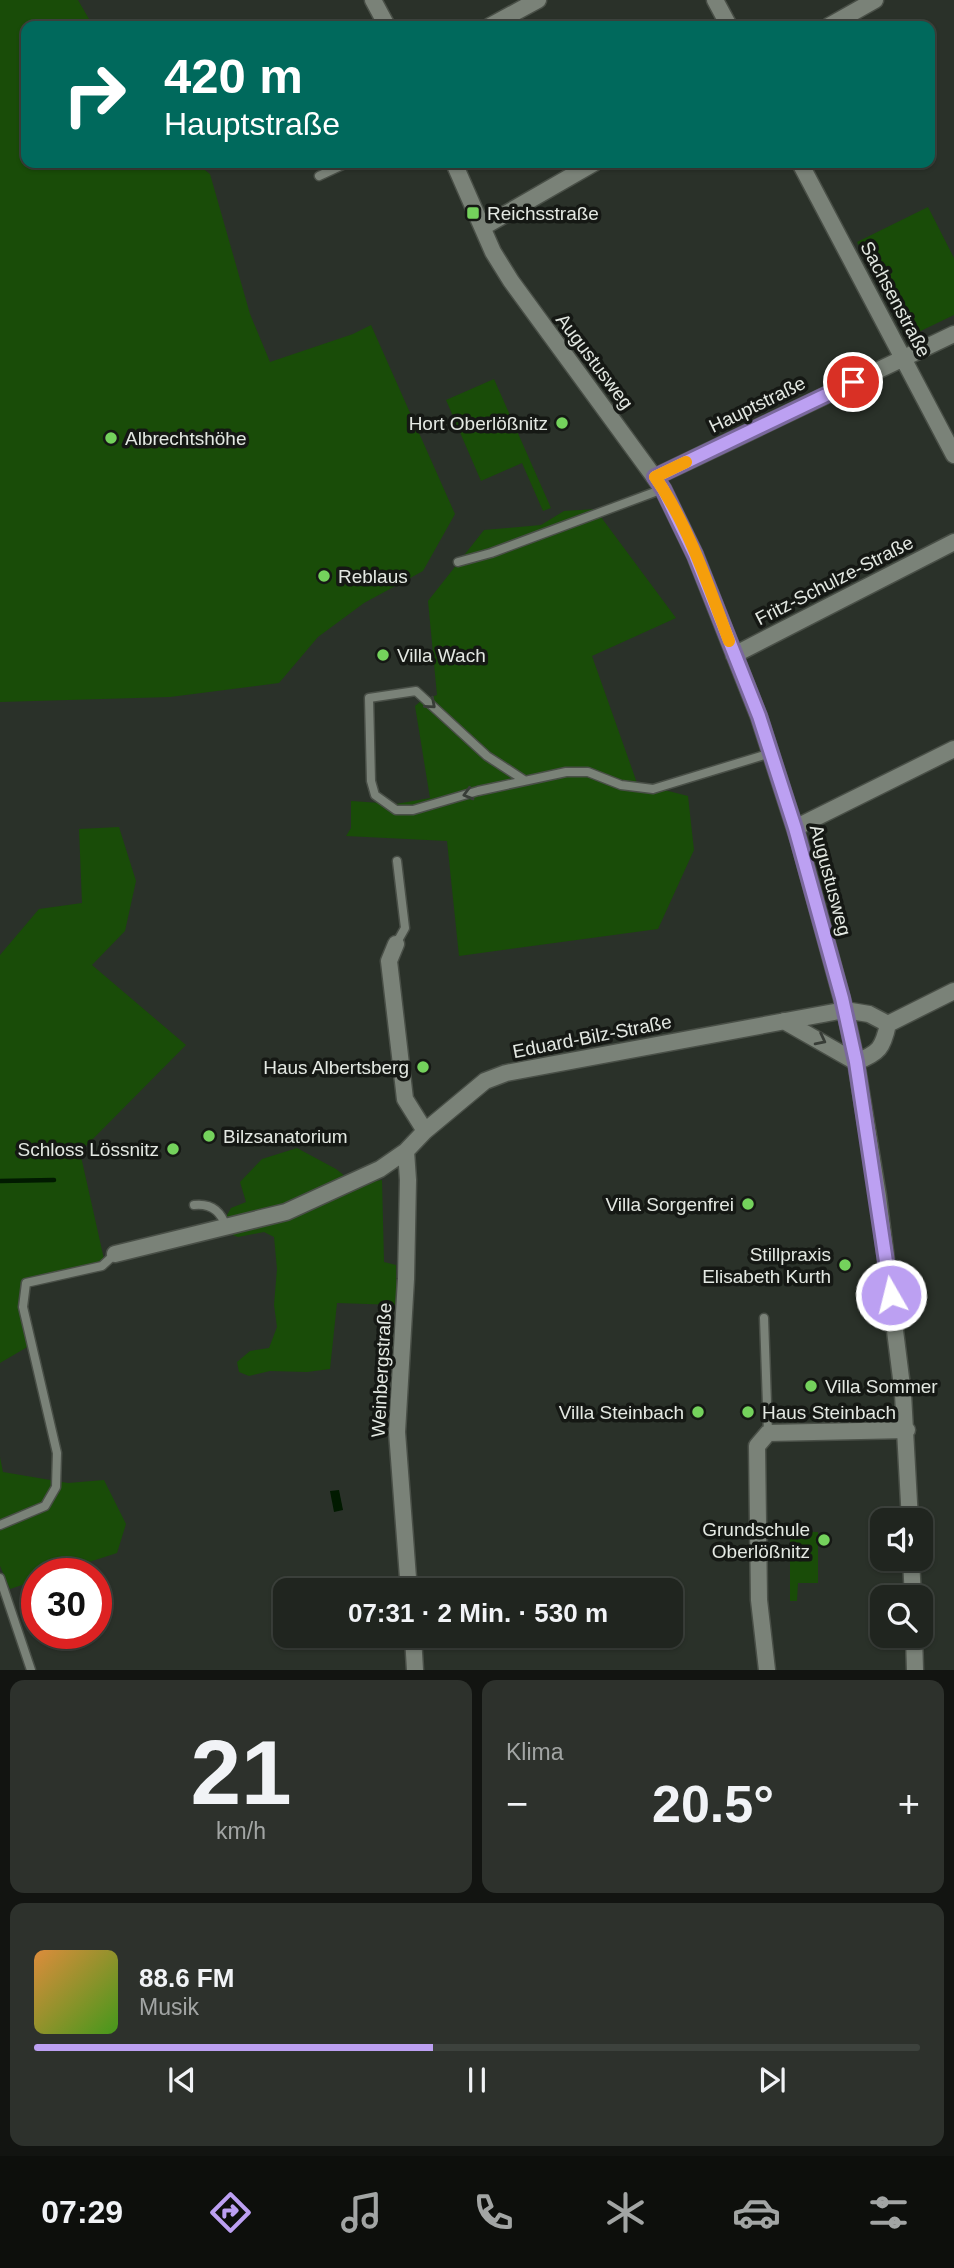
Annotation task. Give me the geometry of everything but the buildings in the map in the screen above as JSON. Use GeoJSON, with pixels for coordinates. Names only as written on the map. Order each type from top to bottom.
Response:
{"type":"FeatureCollection","features":[{"type":"Feature","properties":{"kind":"street"},"geometry":{"type":"LineString","coordinates":[[373,0],[384,21]]}},
{"type":"Feature","properties":{"kind":"street"},"geometry":{"type":"LineString","coordinates":[[499,21],[538,0]]}},
{"type":"Feature","properties":{"kind":"street"},"geometry":{"type":"LineString","coordinates":[[715,0],[726,21]]}},
{"type":"Feature","properties":{"kind":"street"},"geometry":{"type":"LineString","coordinates":[[838,21],[874,0]]}},
{"type":"Feature","properties":{"kind":"street","name":"Augustusweg"},"geometry":{"type":"LineString","coordinates":[[456,168],[493,252],[523,299],[659,483],[695,555],[759,716],[795,828],[845,1010],[856,1062],[877,1196],[907,1430],[910,1508]]}},
{"type":"Feature","properties":{"kind":"street"},"geometry":{"type":"LineString","coordinates":[[483,227],[585,168]]}},
{"type":"Feature","properties":{"kind":"street","name":"Sachsenstraße"},"geometry":{"type":"LineString","coordinates":[[803,168],[954,455]]}},
{"type":"Feature","properties":{"kind":"street","name":"Hauptstraße"},"geometry":{"type":"LineString","coordinates":[[659,483],[954,334]]}},
{"type":"Feature","properties":{"kind":"street","name":"Fritz-Schulze-Straße"},"geometry":{"type":"LineString","coordinates":[[734,655],[954,542]]}},
{"type":"Feature","properties":{"kind":"street"},"geometry":{"type":"LineString","coordinates":[[795,828],[954,749]]}},
{"type":"Feature","properties":{"kind":"street"},"geometry":{"type":"LineString","coordinates":[[396,944],[388,961],[405,1100],[425,1131]]}},
{"type":"Feature","properties":{"kind":"street"},"geometry":{"type":"LineString","coordinates":[[888,1024],[953,993]]}},
{"type":"Feature","properties":{"kind":"street"},"geometry":{"type":"LineString","coordinates":[[845,1010],[869,1014],[888,1024]]}},
{"type":"Feature","properties":{"kind":"street","name":"Eduard-Bilz-Straße"},"geometry":{"type":"LineString","coordinates":[[115,1254],[286,1212],[380,1169],[406,1151],[425,1131],[485,1082],[506,1073],[845,1010]]}},
{"type":"Feature","properties":{"kind":"street"},"geometry":{"type":"LineString","coordinates":[[784,1021],[856,1062],[876,1054],[885,1040],[888,1024]]}},
{"type":"Feature","properties":{"kind":"street","name":"Weinbergstraße"},"geometry":{"type":"LineString","coordinates":[[406,1151],[406,1279],[397,1432],[408,1578]]}},
{"type":"Feature","properties":{"kind":"street"},"geometry":{"type":"LineString","coordinates":[[767,1670],[759,1600],[757,1446],[768,1433],[907,1430]]}},
{"type":"Feature","properties":{"kind":"street"},"geometry":{"type":"LineString","coordinates":[[414,1648],[415,1670]]}},
{"type":"Feature","properties":{"kind":"street"},"geometry":{"type":"LineString","coordinates":[[914,1648],[915,1670]]}},
{"type":"Feature","properties":{"kind":"lane"},"geometry":{"type":"LineString","coordinates":[[319,176],[336,168]]}},
{"type":"Feature","properties":{"kind":"lane"},"geometry":{"type":"LineString","coordinates":[[458,562],[491,553],[659,483]]}},
{"type":"Feature","properties":{"kind":"lane"},"geometry":{"type":"LineString","coordinates":[[524,780],[487,756],[416,691],[369,698],[371,781],[374,795],[396,810],[413,810],[524,780],[566,772],[588,772],[621,785],[653,789],[771,753]]}},
{"type":"Feature","properties":{"kind":"lane"},"geometry":{"type":"LineString","coordinates":[[396,944],[405,928],[397,861]]}},
{"type":"Feature","properties":{"kind":"lane"},"geometry":{"type":"LineString","coordinates":[[194,1205],[201,1204],[222,1214],[226,1227]]}},
{"type":"Feature","properties":{"kind":"lane"},"geometry":{"type":"LineString","coordinates":[[0,1525],[45,1506],[56,1487],[57,1453],[23,1307],[26,1283],[102,1266],[115,1254]]}},
{"type":"Feature","properties":{"kind":"lane"},"geometry":{"type":"LineString","coordinates":[[764,1318],[768,1433]]}},
{"type":"Feature","properties":{"kind":"lane"},"geometry":{"type":"LineString","coordinates":[[0,1578],[31,1670]]}},
{"type":"Feature","properties":{"kind":"green space"},"geometry":{"type":"Polygon","coordinates":[[[0,0],[78,0],[90,21],[21,21],[21,168],[202,168],[210,174],[250,314],[270,362],[353,334],[371,325],[455,514],[423,571],[364,603],[318,637],[279,683],[170,697],[0,702],[0,0]]]}},
{"type":"Feature","properties":{"kind":"green space"},"geometry":{"type":"Polygon","coordinates":[[[928,207],[954,258],[954,315],[906,338],[857,242],[928,207]]]}},
{"type":"Feature","properties":{"kind":"green space"},"geometry":{"type":"Polygon","coordinates":[[[494,379],[551,508],[543,511],[522,463],[481,481],[446,400],[494,379]]]}},
{"type":"Feature","properties":{"kind":"green space"},"geometry":{"type":"Polygon","coordinates":[[[595,509],[676,618],[592,656],[637,783],[688,796],[694,850],[658,929],[459,956],[447,841],[346,836],[351,828],[351,801],[396,804],[430,798],[415,706],[422,700],[437,695],[428,601],[484,530],[541,525],[564,511],[595,509]]]}},
{"type":"Feature","properties":{"kind":"green space"},"geometry":{"type":"Polygon","coordinates":[[[119,827],[136,881],[125,931],[92,965],[186,1045],[80,1152],[104,1259],[52,1282],[21,1285],[19,1310],[29,1346],[0,1363],[0,955],[39,909],[82,903],[79,829],[119,827]]]}},
{"type":"Feature","properties":{"kind":"green space"},"geometry":{"type":"Polygon","coordinates":[[[297,1148],[336,1169],[355,1184],[382,1180],[384,1262],[396,1265],[397,1305],[337,1303],[330,1369],[307,1372],[270,1371],[249,1376],[239,1372],[237,1362],[250,1351],[269,1348],[277,1327],[274,1305],[277,1269],[274,1237],[264,1232],[238,1237],[230,1234],[226,1217],[231,1208],[246,1202],[240,1182],[262,1159],[297,1148]]]}},
{"type":"Feature","properties":{"kind":"green space"},"geometry":{"type":"Polygon","coordinates":[[[0,1457],[3,1472],[68,1483],[104,1480],[126,1524],[117,1553],[102,1558],[21,1558],[21,1585],[10,1589],[0,1566],[0,1457]]]}},
{"type":"Feature","properties":{"kind":"green space"},"geometry":{"type":"Polygon","coordinates":[[[790,1531],[818,1532],[818,1583],[798,1583],[797,1601],[790,1601],[790,1531]]]}},
{"type":"Feature","properties":{"kind":"shaded area"},"geometry":{"type":"Polygon","coordinates":[[[339,1490],[343,1510],[334,1512],[330,1491],[339,1490]]]}},
{"type":"Feature","properties":{"kind":"waterway"},"geometry":{"type":"LineString","coordinates":[[0,1181],[54,1180]]}},
{"type":"Feature","properties":{"kind":"slow traffic"},"geometry":{"type":"LineString","coordinates":[[686,462],[655,477],[695,555],[729,641]]}},
{"type":"Feature","properties":{"kind":"place","name":"Reichsstraße"},"geometry":{"type":"Point","coordinates":[473,213]}},
{"type":"Feature","properties":{"kind":"place","name":"Hort Oberlößnitz"},"geometry":{"type":"Point","coordinates":[562,423]}},
{"type":"Feature","properties":{"kind":"place","name":"Albrechtshöhe"},"geometry":{"type":"Point","coordinates":[111,438]}},
{"type":"Feature","properties":{"kind":"place","name":"Reblaus"},"geometry":{"type":"Point","coordinates":[324,576]}},
{"type":"Feature","properties":{"kind":"place","name":"Villa Wach"},"geometry":{"type":"Point","coordinates":[383,655]}},
{"type":"Feature","properties":{"kind":"place","name":"Haus Albertsberg"},"geometry":{"type":"Point","coordinates":[423,1067]}},
{"type":"Feature","properties":{"kind":"place","name":"Bilzsanatorium"},"geometry":{"type":"Point","coordinates":[209,1136]}},
{"type":"Feature","properties":{"kind":"place","name":"Schloss Lössnitz"},"geometry":{"type":"Point","coordinates":[173,1149]}},
{"type":"Feature","properties":{"kind":"place","name":"Villa Sorgenfrei"},"geometry":{"type":"Point","coordinates":[748,1204]}},
{"type":"Feature","properties":{"kind":"place","name":"Stillpraxis Elisabeth Kurth"},"geometry":{"type":"Point","coordinates":[845,1265]}},
{"type":"Feature","properties":{"kind":"place","name":"Villa Sommer"},"geometry":{"type":"Point","coordinates":[811,1386]}},
{"type":"Feature","properties":{"kind":"place","name":"Villa Steinbach"},"geometry":{"type":"Point","coordinates":[698,1412]}},
{"type":"Feature","properties":{"kind":"place","name":"Haus Steinbach"},"geometry":{"type":"Point","coordinates":[748,1412]}},
{"type":"Feature","properties":{"kind":"place","name":"Grundschule Oberlößnitz"},"geometry":{"type":"Point","coordinates":[824,1540]}},
{"type":"Feature","properties":{"kind":"route"},"geometry":{"type":"LineString","coordinates":[[853,382],[655,477],[695,555],[715,605],[759,716],[795,828],[842,998],[856,1062],[891,1295]]}}]}
